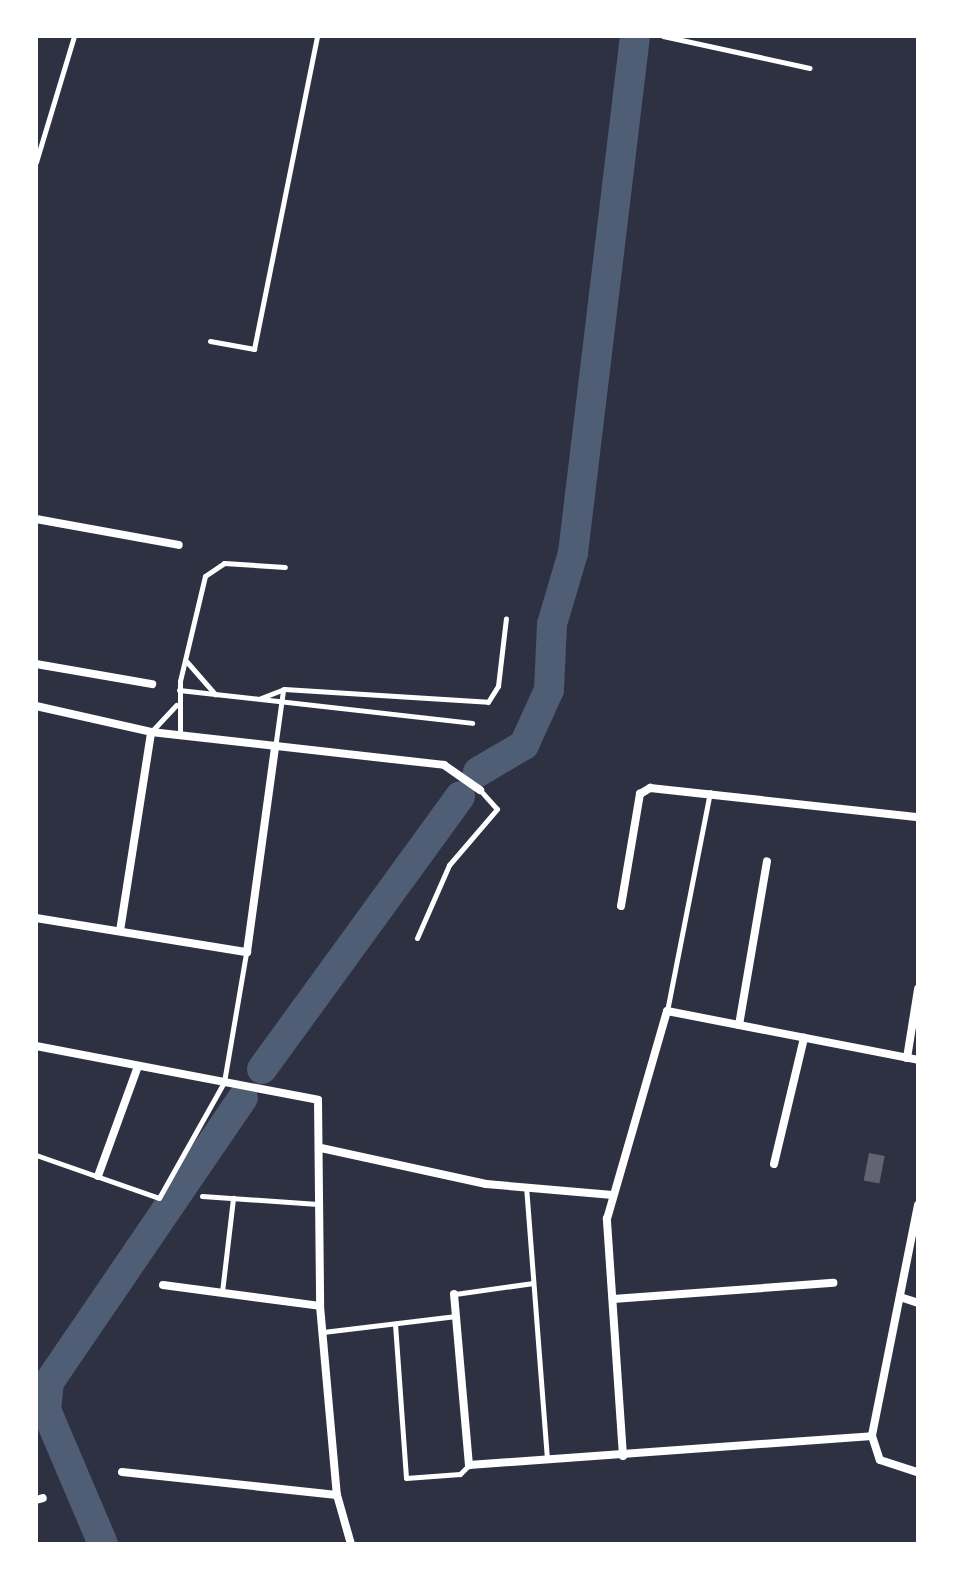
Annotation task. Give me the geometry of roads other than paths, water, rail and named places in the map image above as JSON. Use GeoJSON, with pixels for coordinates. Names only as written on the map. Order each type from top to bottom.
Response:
{"type":"FeatureCollection","features":[{"type":"Feature","properties":{"kind":"street"},"geometry":{"type":"LineString","coordinates":[[36,519],[179,545]]}},
{"type":"Feature","properties":{"kind":"street"},"geometry":{"type":"LineString","coordinates":[[36,664],[152,684]]}},
{"type":"Feature","properties":{"kind":"street"},"geometry":{"type":"LineString","coordinates":[[36,706],[151,732],[444,765],[480,790]]}},
{"type":"Feature","properties":{"kind":"street"},"geometry":{"type":"LineString","coordinates":[[120,931],[151,732]]}},
{"type":"Feature","properties":{"kind":"street"},"geometry":{"type":"LineString","coordinates":[[36,918],[247,952],[275,748]]}},
{"type":"Feature","properties":{"kind":"street"},"geometry":{"type":"LineString","coordinates":[[621,906],[640,794],[663,785],[918,817]]}},
{"type":"Feature","properties":{"kind":"street"},"geometry":{"type":"LineString","coordinates":[[739,1025],[767,861]]}},
{"type":"Feature","properties":{"kind":"street"},"geometry":{"type":"LineString","coordinates":[[907,1058],[918,989]]}},
{"type":"Feature","properties":{"kind":"street"},"geometry":{"type":"LineString","coordinates":[[623,1456],[607,1219],[667,1011],[918,1060]]}},
{"type":"Feature","properties":{"kind":"street"},"geometry":{"type":"LineString","coordinates":[[774,1164],[804,1038]]}},
{"type":"Feature","properties":{"kind":"street"},"geometry":{"type":"LineString","coordinates":[[36,1046],[318,1100],[321,1148],[318,1204],[320,1306],[337,1495],[351,1544]]}},
{"type":"Feature","properties":{"kind":"street"},"geometry":{"type":"LineString","coordinates":[[98,1176],[138,1066]]}},
{"type":"Feature","properties":{"kind":"street"},"geometry":{"type":"LineString","coordinates":[[321,1148],[486,1184],[526,1184],[613,1195]]}},
{"type":"Feature","properties":{"kind":"street"},"geometry":{"type":"LineString","coordinates":[[918,1205],[872,1436],[880,1460],[918,1472]]}},
{"type":"Feature","properties":{"kind":"street"},"geometry":{"type":"LineString","coordinates":[[613,1299],[833,1283]]}},
{"type":"Feature","properties":{"kind":"street"},"geometry":{"type":"LineString","coordinates":[[163,1285],[320,1306]]}},
{"type":"Feature","properties":{"kind":"street"},"geometry":{"type":"LineString","coordinates":[[454,1294],[469,1465],[872,1436]]}},
{"type":"Feature","properties":{"kind":"street"},"geometry":{"type":"LineString","coordinates":[[900,1297],[918,1303]]}},
{"type":"Feature","properties":{"kind":"street"},"geometry":{"type":"LineString","coordinates":[[122,1472],[337,1495]]}},
{"type":"Feature","properties":{"kind":"lane"},"geometry":{"type":"LineString","coordinates":[[36,162],[74,36]]}},
{"type":"Feature","properties":{"kind":"lane"},"geometry":{"type":"LineString","coordinates":[[210,341],[254,349],[317,36]]}},
{"type":"Feature","properties":{"kind":"lane"},"geometry":{"type":"LineString","coordinates":[[663,36],[810,68]]}},
{"type":"Feature","properties":{"kind":"lane"},"geometry":{"type":"LineString","coordinates":[[180,736],[179,690],[213,568],[285,567]]}},
{"type":"Feature","properties":{"kind":"lane"},"geometry":{"type":"LineString","coordinates":[[261,698],[284,689],[488,702],[498,686],[506,618]]}},
{"type":"Feature","properties":{"kind":"lane"},"geometry":{"type":"LineString","coordinates":[[187,662],[215,694]]}},
{"type":"Feature","properties":{"kind":"lane"},"geometry":{"type":"LineString","coordinates":[[275,748],[284,689]]}},
{"type":"Feature","properties":{"kind":"lane"},"geometry":{"type":"LineString","coordinates":[[179,690],[261,698],[281,704],[472,723]]}},
{"type":"Feature","properties":{"kind":"lane"},"geometry":{"type":"LineString","coordinates":[[151,732],[177,704]]}},
{"type":"Feature","properties":{"kind":"lane"},"geometry":{"type":"LineString","coordinates":[[417,938],[449,865],[497,809],[480,790]]}},
{"type":"Feature","properties":{"kind":"lane"},"geometry":{"type":"LineString","coordinates":[[667,1011],[710,791]]}},
{"type":"Feature","properties":{"kind":"lane"},"geometry":{"type":"LineString","coordinates":[[36,1155],[159,1198],[224,1082],[247,952]]}},
{"type":"Feature","properties":{"kind":"lane"},"geometry":{"type":"LineString","coordinates":[[526,1184],[547,1460]]}},
{"type":"Feature","properties":{"kind":"lane"},"geometry":{"type":"LineString","coordinates":[[202,1196],[318,1204]]}},
{"type":"Feature","properties":{"kind":"lane"},"geometry":{"type":"LineString","coordinates":[[222,1293],[233,1198]]}},
{"type":"Feature","properties":{"kind":"lane"},"geometry":{"type":"LineString","coordinates":[[454,1294],[533,1283]]}},
{"type":"Feature","properties":{"kind":"lane"},"geometry":{"type":"LineString","coordinates":[[323,1332],[456,1316]]}},
{"type":"Feature","properties":{"kind":"lane"},"geometry":{"type":"LineString","coordinates":[[395,1324],[406,1478],[460,1474],[469,1465]]}},
{"type":"Feature","properties":{"kind":"waterway"},"geometry":{"type":"LineString","coordinates":[[478,772],[524,745],[549,690],[552,624],[573,553],[635,36]]}},
{"type":"Feature","properties":{"kind":"waterway"},"geometry":{"type":"LineString","coordinates":[[262,1069],[460,796]]}},
{"type":"Feature","properties":{"kind":"waterway"},"geometry":{"type":"LineString","coordinates":[[103,1544],[46,1410],[49,1382],[243,1098]]}}]}
